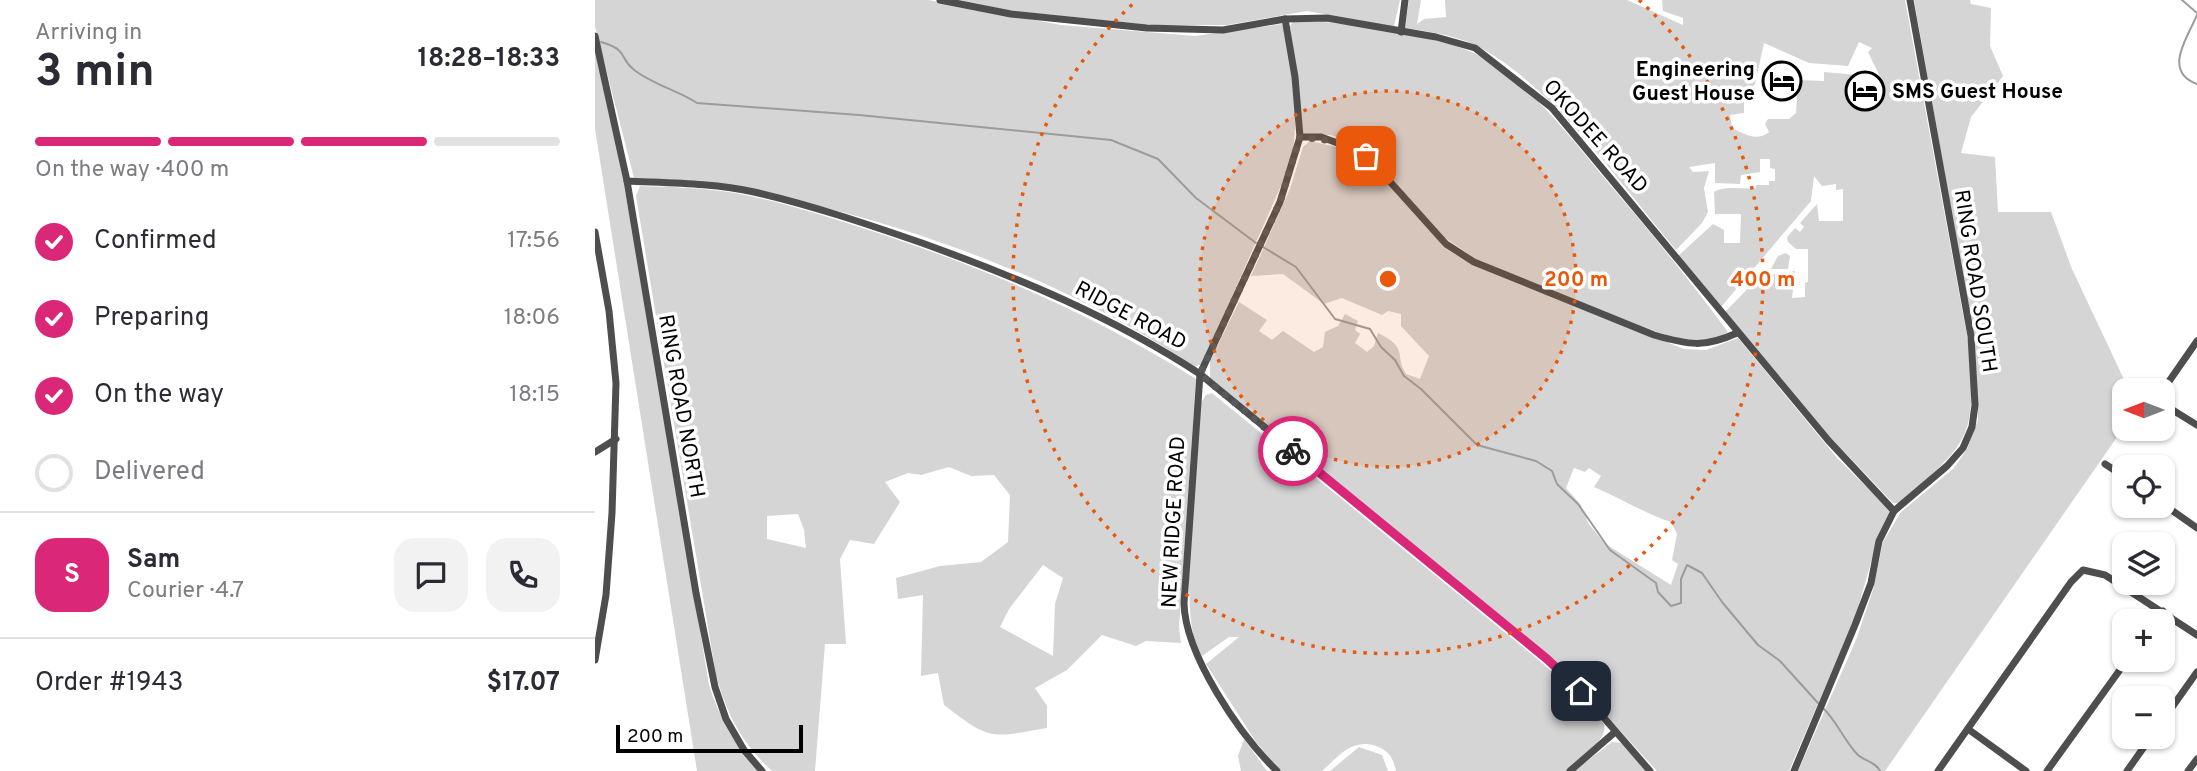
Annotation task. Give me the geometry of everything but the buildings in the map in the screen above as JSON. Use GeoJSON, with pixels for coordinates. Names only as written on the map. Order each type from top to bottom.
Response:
{"type":"FeatureCollection","features":[{"type":"Feature","properties":{"kind":"street","name":"OKODEE ROAD"},"geometry":{"type":"LineString","coordinates":[[940,0],[1023,15],[1147,29],[1223,30],[1285,19],[1327,18],[1475,48],[1545,101],[1643,214],[1737,333],[1828,440],[1894,511]]}},
{"type":"Feature","properties":{"kind":"street"},"geometry":{"type":"LineString","coordinates":[[1401,32],[1405,0]]}},
{"type":"Feature","properties":{"kind":"street","name":"RING ROAD SOUTH"},"geometry":{"type":"LineString","coordinates":[[1794,771],[1871,583],[1879,541],[1894,511],[1963,448],[1972,427],[1975,405],[1971,336],[1910,0]]}},
{"type":"Feature","properties":{"kind":"street"},"geometry":{"type":"LineString","coordinates":[[1200,374],[1280,202],[1300,137],[1295,77],[1285,19]]}},
{"type":"Feature","properties":{"kind":"street","name":"RING ROAD NORTH"},"geometry":{"type":"LineString","coordinates":[[595,36],[628,181],[694,580],[715,687],[726,719],[744,750],[762,771]]}},
{"type":"Feature","properties":{"kind":"street"},"geometry":{"type":"LineString","coordinates":[[1300,137],[1321,137],[1357,150],[1384,175],[1446,244],[1474,262],[1654,335],[1681,342],[1714,344],[1737,333]]}},
{"type":"Feature","properties":{"kind":"street","name":"RIDGE ROAD"},"geometry":{"type":"LineString","coordinates":[[628,181],[755,192],[868,224],[964,257],[1055,295],[1145,338],[1200,374],[1547,659],[1579,689],[1650,771]]}},
{"type":"Feature","properties":{"kind":"street"},"geometry":{"type":"LineString","coordinates":[[595,232],[614,349],[615,439],[606,595],[595,660]]}},
{"type":"Feature","properties":{"kind":"street"},"geometry":{"type":"LineString","coordinates":[[2171,378],[2197,341]]}},
{"type":"Feature","properties":{"kind":"street","name":"NEW RIDGE ROAD"},"geometry":{"type":"LineString","coordinates":[[1200,374],[1184,603],[1187,630],[1193,650],[1226,705],[1277,771]]}},
{"type":"Feature","properties":{"kind":"street"},"geometry":{"type":"LineString","coordinates":[[2175,411],[2197,425]]}},
{"type":"Feature","properties":{"kind":"street"},"geometry":{"type":"LineString","coordinates":[[595,452],[615,439]]}},
{"type":"Feature","properties":{"kind":"street"},"geometry":{"type":"LineString","coordinates":[[2105,464],[2112,469]]}},
{"type":"Feature","properties":{"kind":"street"},"geometry":{"type":"LineString","coordinates":[[2175,512],[2197,528]]}},
{"type":"Feature","properties":{"kind":"street"},"geometry":{"type":"LineString","coordinates":[[1942,770],[2007,669],[2071,582],[2083,570],[2105,575],[2160,609]]}},
{"type":"Feature","properties":{"kind":"street"},"geometry":{"type":"LineString","coordinates":[[2175,619],[2197,635]]}},
{"type":"Feature","properties":{"kind":"street"},"geometry":{"type":"LineString","coordinates":[[2047,771],[2118,672]]}},
{"type":"Feature","properties":{"kind":"street"},"geometry":{"type":"LineString","coordinates":[[2175,703],[2197,672]]}},
{"type":"Feature","properties":{"kind":"street"},"geometry":{"type":"LineString","coordinates":[[1968,729],[2026,771]]}},
{"type":"Feature","properties":{"kind":"street"},"geometry":{"type":"LineString","coordinates":[[1570,771],[1615,732]]}},
{"type":"Feature","properties":{"kind":"street"},"geometry":{"type":"LineString","coordinates":[[2127,771],[2143,749]]}},
{"type":"Feature","properties":{"kind":"street"},"geometry":{"type":"LineString","coordinates":[[2188,771],[2197,759]]}},
{"type":"Feature","properties":{"kind":"shaded area"},"geometry":{"type":"Polygon","coordinates":[[[595,0],[928,0],[1061,25],[1195,36],[1282,24],[1295,93],[1291,163],[1202,364],[1194,367],[1136,330],[1071,296],[926,237],[850,214],[775,196],[702,184],[634,178],[595,26],[595,0]]]}},
{"type":"Feature","properties":{"kind":"shaded area"},"geometry":{"type":"Polygon","coordinates":[[[958,0],[1400,0],[1394,26],[1391,26],[1307,11],[1227,25],[1152,25],[1013,11],[958,0]]]}},
{"type":"Feature","properties":{"kind":"shaded area"},"geometry":{"type":"Polygon","coordinates":[[[1409,0],[1421,0],[1417,24],[1424,19],[1446,17],[1445,0],[1627,0],[1683,25],[1683,18],[1663,11],[1662,0],[1905,0],[1968,341],[1971,373],[1969,419],[1955,450],[1899,503],[1893,503],[1820,426],[1725,312],[1760,276],[1795,271],[1792,298],[1805,297],[1808,249],[1796,249],[1788,242],[1787,237],[1795,228],[1800,232],[1804,227],[1800,223],[1817,204],[1819,221],[1843,221],[1843,189],[1836,190],[1836,184],[1822,186],[1814,176],[1811,201],[1721,307],[1678,256],[1713,224],[1724,230],[1724,243],[1740,243],[1741,214],[1715,214],[1714,192],[1769,185],[1769,181],[1775,181],[1775,169],[1770,168],[1770,159],[1760,159],[1760,172],[1741,175],[1740,184],[1715,183],[1715,163],[1689,167],[1693,172],[1709,171],[1704,188],[1708,212],[1702,223],[1676,250],[1583,136],[1530,83],[1502,61],[1473,44],[1405,28],[1409,0]],[[1859,42],[1848,66],[1809,63],[1764,43],[1755,84],[1744,96],[1744,113],[1730,115],[1732,128],[1751,136],[1760,136],[1769,132],[1765,124],[1768,119],[1789,119],[1796,113],[1798,80],[1824,81],[1824,72],[1880,77],[1868,52],[1872,48],[1859,42]]]}},
{"type":"Feature","properties":{"kind":"shaded area"},"geometry":{"type":"Polygon","coordinates":[[[1914,0],[1970,0],[1971,4],[1991,8],[1990,46],[2003,76],[1971,117],[1961,153],[1995,157],[1998,212],[2051,212],[2072,269],[2123,378],[2112,378],[2112,441],[2114,441],[1885,771],[1798,771],[1856,640],[1873,590],[1883,542],[1901,512],[1954,468],[1967,449],[1978,420],[1975,344],[1914,0]]]}},
{"type":"Feature","properties":{"kind":"shaded area"},"geometry":{"type":"Polygon","coordinates":[[[1294,20],[1360,26],[1438,41],[1476,54],[1514,79],[1562,127],[1668,254],[1728,332],[1717,339],[1695,342],[1659,333],[1483,264],[1444,237],[1361,145],[1331,135],[1303,134],[1290,26],[1294,20]]]}},
{"type":"Feature","properties":{"kind":"shaded area"},"geometry":{"type":"Polygon","coordinates":[[[595,51],[608,100],[636,250],[709,685],[729,731],[759,771],[697,771],[595,129],[595,51]]]}},
{"type":"Feature","properties":{"kind":"shaded area"},"geometry":{"type":"Polygon","coordinates":[[[1310,141],[1345,149],[1368,162],[1448,250],[1470,263],[1684,349],[1706,350],[1738,338],[1838,459],[1889,509],[1890,513],[1878,537],[1856,615],[1789,771],[1657,771],[1559,664],[1210,378],[1210,361],[1239,302],[1267,320],[1259,331],[1272,340],[1283,331],[1314,352],[1323,347],[1325,332],[1338,326],[1345,314],[1358,321],[1355,330],[1360,334],[1355,343],[1367,352],[1374,346],[1378,333],[1388,338],[1399,352],[1406,374],[1420,379],[1429,356],[1401,326],[1401,314],[1388,311],[1382,315],[1342,298],[1324,304],[1283,274],[1251,276],[1290,189],[1303,147],[1310,141]],[[1574,468],[1566,488],[1581,505],[1588,523],[1604,543],[1671,585],[1678,564],[1672,560],[1677,534],[1671,522],[1594,487],[1601,476],[1589,468],[1585,472],[1574,468]]]}},
{"type":"Feature","properties":{"kind":"shaded area"},"geometry":{"type":"Polygon","coordinates":[[[640,186],[735,193],[878,233],[1042,296],[1120,335],[1196,379],[1179,627],[1181,643],[1146,641],[1136,646],[1102,635],[1067,670],[1035,688],[1047,706],[1047,728],[1002,735],[982,731],[972,725],[944,705],[938,673],[921,676],[923,595],[898,599],[896,578],[940,566],[981,562],[1008,542],[1010,495],[994,475],[971,476],[949,467],[921,475],[908,473],[885,482],[900,502],[874,544],[850,540],[840,559],[846,644],[825,644],[815,771],[772,771],[752,750],[737,728],[716,675],[636,196],[640,186]],[[798,514],[767,516],[767,539],[806,548],[804,530],[798,514]],[[1043,565],[1009,609],[1000,627],[1053,656],[1055,604],[1063,578],[1043,565]]]}},
{"type":"Feature","properties":{"kind":"shaded area"},"geometry":{"type":"Polygon","coordinates":[[[1786,253],[1790,256],[1788,269],[1771,269],[1778,256],[1786,253]]]}},
{"type":"Feature","properties":{"kind":"shaded area"},"geometry":{"type":"Polygon","coordinates":[[[1212,393],[1570,687],[1604,724],[1604,731],[1597,744],[1565,771],[1396,771],[1387,752],[1376,746],[1360,744],[1340,754],[1322,771],[1281,771],[1256,742],[1206,664],[1239,637],[1229,637],[1202,656],[1194,638],[1190,609],[1190,535],[1201,403],[1206,395],[1212,393]]]}},
{"type":"Feature","properties":{"kind":"shaded area"},"geometry":{"type":"Polygon","coordinates":[[[1244,739],[1267,771],[1241,771],[1238,756],[1244,739]]]}},
{"type":"Feature","properties":{"kind":"shaded area"},"geometry":{"type":"Polygon","coordinates":[[[1612,742],[1621,743],[1646,771],[1574,771],[1612,742]]]}},
{"type":"Feature","properties":{"kind":"shaded area"},"geometry":{"type":"Polygon","coordinates":[[[1359,747],[1382,755],[1388,771],[1330,771],[1359,747]]]}},
{"type":"Feature","properties":{"kind":"waterway"},"geometry":{"type":"LineString","coordinates":[[2182,0],[2197,13]]}},
{"type":"Feature","properties":{"kind":"waterway"},"geometry":{"type":"LineString","coordinates":[[2197,15],[2184,43],[2179,62],[2181,71],[2197,84]]}},
{"type":"Feature","properties":{"kind":"waterway"},"geometry":{"type":"LineString","coordinates":[[601,42],[620,51],[629,65],[640,74],[697,103],[859,115],[1111,140],[1158,159],[1196,198],[1256,243]]}},
{"type":"Feature","properties":{"kind":"waterway"},"geometry":{"type":"LineString","coordinates":[[1263,247],[1296,267],[1335,319],[1370,329],[1404,376],[1421,389],[1477,445],[1536,461],[1552,471],[1557,484],[1578,504],[1610,550],[1656,583],[1658,592],[1671,606],[1681,603],[1681,579],[1687,565],[1702,573],[1758,645],[1780,661],[1818,703]]}},
{"type":"Feature","properties":{"kind":"waterway"},"geometry":{"type":"LineString","coordinates":[[1822,707],[1857,754],[1880,771]]}},
{"type":"Feature","properties":{"kind":"way so far"},"geometry":{"type":"LineString","coordinates":[[1293,451],[1200,374],[1252,257],[1280,202],[1300,137],[1321,137],[1366,156]]}},
{"type":"Feature","properties":{"kind":"place","name":"Engineering Guest House"},"geometry":{"type":"Point","coordinates":[1782,81]}},
{"type":"Feature","properties":{"kind":"place","name":"SMS Guest House"},"geometry":{"type":"Point","coordinates":[1865,91]}},
{"type":"Feature","properties":{"kind":"route"},"geometry":{"type":"LineString","coordinates":[[1293,451],[1547,659],[1581,691]]}}]}
